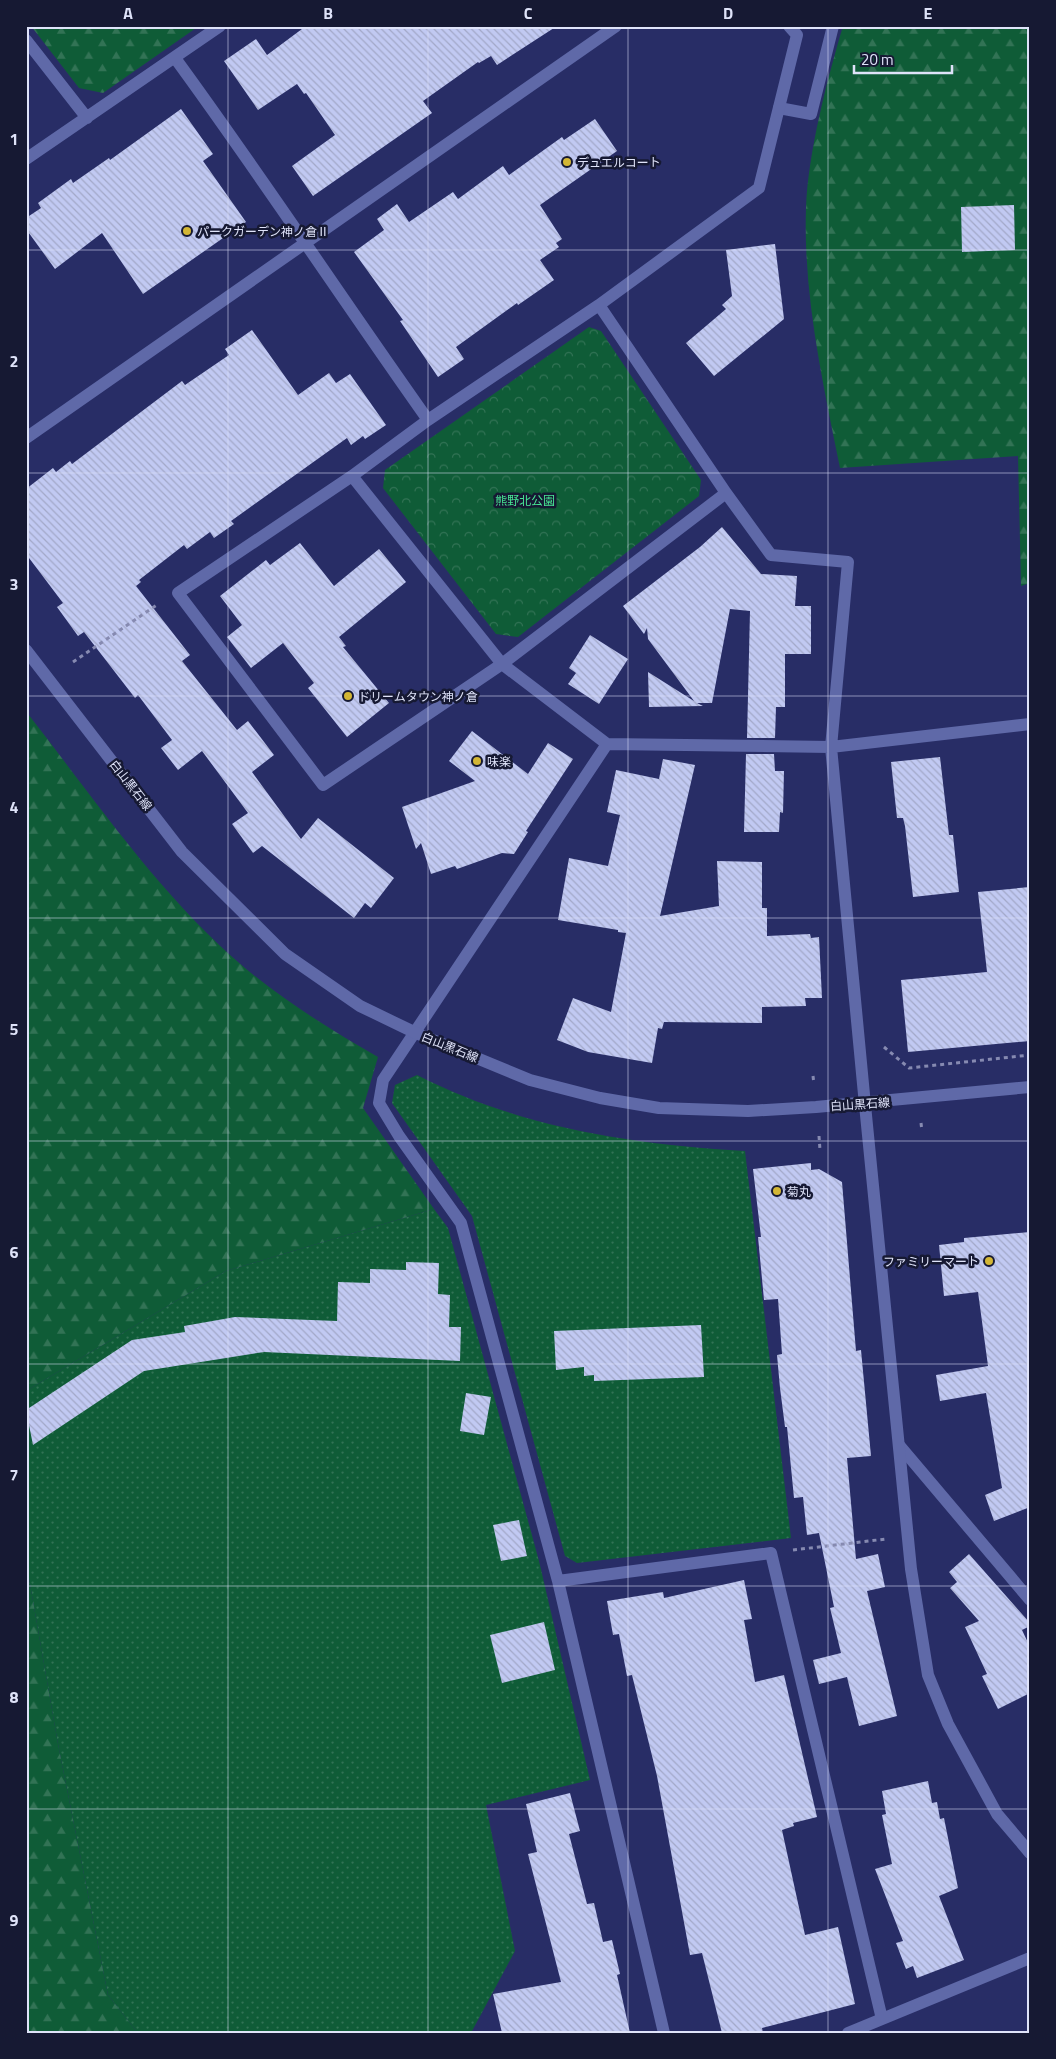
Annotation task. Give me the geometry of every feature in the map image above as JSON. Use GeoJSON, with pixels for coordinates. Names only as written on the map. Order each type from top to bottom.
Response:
{"type":"FeatureCollection","features":[{"type":"Feature","properties":{"kind":"street"},"geometry":{"type":"LineString","coordinates":[[26,160],[220,26]]}},
{"type":"Feature","properties":{"kind":"street"},"geometry":{"type":"LineString","coordinates":[[26,438],[616,26]]}},
{"type":"Feature","properties":{"kind":"street"},"geometry":{"type":"LineString","coordinates":[[726,493],[502,664],[323,785],[178,594],[352,476],[428,420],[600,305],[759,188],[797,35],[789,26]]}},
{"type":"Feature","properties":{"kind":"street"},"geometry":{"type":"LineString","coordinates":[[779,108],[811,114],[834,26]]}},
{"type":"Feature","properties":{"kind":"street"},"geometry":{"type":"LineString","coordinates":[[26,40],[87,118]]}},
{"type":"Feature","properties":{"kind":"street"},"geometry":{"type":"LineString","coordinates":[[175,58],[281,206],[304,244],[428,420]]}},
{"type":"Feature","properties":{"kind":"street"},"geometry":{"type":"LineString","coordinates":[[600,305],[726,493],[771,555],[848,562],[831,747],[911,1569],[928,1674],[948,1724],[997,1814],[1030,1853]]}},
{"type":"Feature","properties":{"kind":"street"},"geometry":{"type":"LineString","coordinates":[[352,476],[502,664],[607,744],[831,747],[1030,724]]}},
{"type":"Feature","properties":{"kind":"street","name":"白山黒石線"},"geometry":{"type":"LineString","coordinates":[[26,650],[182,852],[285,954],[360,1006],[416,1033],[530,1080],[600,1098],[659,1108],[748,1111],[865,1104],[1030,1087]]}},
{"type":"Feature","properties":{"kind":"street"},"geometry":{"type":"LineString","coordinates":[[607,744],[383,1080],[379,1103],[399,1136],[461,1223],[558,1581],[664,2033]]}},
{"type":"Feature","properties":{"kind":"street"},"geometry":{"type":"LineString","coordinates":[[899,1445],[1030,1600]]}},
{"type":"Feature","properties":{"kind":"street"},"geometry":{"type":"LineString","coordinates":[[558,1581],[771,1553],[882,2019]]}},
{"type":"Feature","properties":{"kind":"street"},"geometry":{"type":"LineString","coordinates":[[848,2033],[1030,1958]]}},
{"type":"Feature","properties":{"kind":"path"},"geometry":{"type":"LineString","coordinates":[[73,662],[168,598],[178,594]]}},
{"type":"Feature","properties":{"kind":"path"},"geometry":{"type":"LineString","coordinates":[[882,1037],[884,1046],[909,1068],[1030,1055]]}},
{"type":"Feature","properties":{"kind":"path"},"geometry":{"type":"LineString","coordinates":[[914,1067],[915,1075]]}},
{"type":"Feature","properties":{"kind":"path"},"geometry":{"type":"LineString","coordinates":[[813,1076],[814,1084]]}},
{"type":"Feature","properties":{"kind":"path"},"geometry":{"type":"LineString","coordinates":[[921,1123],[922,1131]]}},
{"type":"Feature","properties":{"kind":"path"},"geometry":{"type":"LineString","coordinates":[[819,1136],[820,1150]]}},
{"type":"Feature","properties":{"kind":"path"},"geometry":{"type":"LineString","coordinates":[[771,1553],[887,1539]]}},
{"type":"Feature","properties":{"kind":"green space"},"geometry":{"type":"Polygon","coordinates":[[[31,26],[199,26],[103,93],[79,88],[31,26]]]}},
{"type":"Feature","properties":{"kind":"green space"},"geometry":{"type":"Polygon","coordinates":[[[843,26],[1030,26],[1030,583],[1021,586],[1018,456],[840,468],[821,372],[811,307],[806,241],[806,208],[814,140],[843,26]]]}},
{"type":"Feature","properties":{"kind":"green space","name":"熊野北公園"},"geometry":{"type":"Polygon","coordinates":[[[589,327],[601,331],[701,480],[699,496],[518,637],[496,634],[383,488],[385,470],[589,327]]]}},
{"type":"Feature","properties":{"kind":"green space"},"geometry":{"type":"Polygon","coordinates":[[[28,714],[130,847],[214,940],[245,968],[276,992],[326,1026],[378,1057],[363,1108],[434,1209],[226,1271],[26,1391],[28,714]]]}},
{"type":"Feature","properties":{"kind":"green space"},"geometry":{"type":"Polygon","coordinates":[[[417,1075],[456,1093],[496,1108],[577,1130],[660,1144],[745,1151],[791,1538],[577,1563],[565,1556],[472,1216],[392,1103],[395,1085],[417,1075]]]}},
{"type":"Feature","properties":{"kind":"green space"},"geometry":{"type":"Polygon","coordinates":[[[434,1209],[448,1228],[539,1561],[590,1780],[486,1805],[515,1951],[471,2033],[138,2033],[108,1995],[58,1744],[26,1561],[26,1391],[226,1271],[434,1209]]]}},
{"type":"Feature","properties":{"kind":"green space"},"geometry":{"type":"Polygon","coordinates":[[[26,1561],[58,1744],[108,1995],[138,2033],[26,2033],[26,1561]]]}},
{"type":"Feature","properties":{"kind":"building"},"geometry":{"type":"Polygon","coordinates":[[[306,26],[557,26],[497,65],[491,56],[478,62],[423,101],[432,113],[313,196],[292,166],[335,135],[306,93],[304,94],[297,84],[258,110],[224,61],[256,39],[267,55],[306,26]]]}},
{"type":"Feature","properties":{"kind":"building"},"geometry":{"type":"Polygon","coordinates":[[[181,109],[213,154],[203,161],[246,222],[143,294],[102,233],[55,269],[26,229],[26,218],[41,208],[38,203],[71,179],[73,183],[109,158],[110,160],[181,109]]]}},
{"type":"Feature","properties":{"kind":"building"},"geometry":{"type":"Polygon","coordinates":[[[595,119],[617,151],[540,205],[562,239],[556,243],[559,247],[540,260],[554,280],[518,305],[517,303],[456,347],[464,359],[438,377],[400,321],[403,320],[354,252],[384,230],[377,219],[397,204],[409,222],[453,192],[458,199],[503,166],[509,175],[562,137],[564,140],[595,119]]]}},
{"type":"Feature","properties":{"kind":"building"},"geometry":{"type":"Polygon","coordinates":[[[1014,205],[1015,250],[962,252],[961,207],[1014,205]]]}},
{"type":"Feature","properties":{"kind":"building"},"geometry":{"type":"Polygon","coordinates":[[[775,244],[784,319],[714,376],[686,343],[726,309],[722,305],[732,296],[726,250],[775,244]]]}},
{"type":"Feature","properties":{"kind":"building"},"geometry":{"type":"Polygon","coordinates":[[[252,330],[298,395],[329,373],[336,383],[350,374],[386,425],[365,439],[363,436],[351,445],[347,438],[231,521],[234,524],[214,538],[210,532],[187,549],[184,545],[139,580],[141,582],[136,586],[190,655],[182,661],[237,730],[248,721],[274,755],[252,772],[301,839],[318,818],[394,878],[371,908],[365,903],[354,918],[262,846],[253,853],[232,824],[248,813],[202,751],[178,770],[161,748],[172,740],[138,695],[135,698],[84,632],[78,636],[57,607],[63,603],[26,554],[26,489],[53,468],[56,472],[70,461],[72,464],[182,381],[185,385],[229,355],[225,349],[252,330]]]}},
{"type":"Feature","properties":{"kind":"building"},"geometry":{"type":"Polygon","coordinates":[[[722,527],[761,574],[797,576],[795,606],[811,606],[811,654],[785,654],[785,707],[776,707],[775,738],[747,738],[750,611],[730,609],[712,703],[697,703],[703,706],[649,707],[648,672],[694,701],[648,639],[647,628],[644,634],[623,606],[700,547],[722,527]]]}},
{"type":"Feature","properties":{"kind":"building"},"geometry":{"type":"Polygon","coordinates":[[[300,543],[334,586],[379,549],[406,582],[339,637],[346,646],[343,647],[389,703],[347,737],[308,688],[314,683],[283,643],[251,668],[227,637],[242,625],[220,596],[266,560],[270,565],[300,543]]]}},
{"type":"Feature","properties":{"kind":"building"},"geometry":{"type":"Polygon","coordinates":[[[590,635],[628,659],[599,704],[568,684],[576,673],[569,668],[590,635]]]}},
{"type":"Feature","properties":{"kind":"building"},"geometry":{"type":"Polygon","coordinates":[[[472,731],[528,774],[548,743],[573,759],[526,831],[528,832],[514,854],[502,853],[457,869],[455,866],[431,874],[421,843],[416,849],[402,807],[475,781],[449,761],[472,731]]]}},
{"type":"Feature","properties":{"kind":"building"},"geometry":{"type":"Polygon","coordinates":[[[746,754],[774,754],[775,771],[784,771],[783,813],[780,812],[779,832],[744,832],[746,754]]]}},
{"type":"Feature","properties":{"kind":"building"},"geometry":{"type":"Polygon","coordinates":[[[940,757],[949,835],[953,835],[959,892],[913,897],[905,826],[903,818],[897,818],[891,762],[940,757]]]}},
{"type":"Feature","properties":{"kind":"building"},"geometry":{"type":"Polygon","coordinates":[[[663,759],[695,765],[660,916],[719,906],[717,861],[762,862],[762,908],[767,908],[767,936],[810,934],[811,938],[819,937],[822,998],[805,998],[806,1006],[762,1007],[762,1023],[664,1022],[662,1029],[658,1028],[652,1063],[588,1052],[557,1040],[573,998],[611,1012],[626,933],[558,920],[569,858],[608,866],[620,815],[607,812],[616,770],[659,779],[663,759]]]}},
{"type":"Feature","properties":{"kind":"building"},"geometry":{"type":"Polygon","coordinates":[[[1030,887],[1030,1041],[908,1052],[901,980],[987,972],[978,892],[1030,887]]]}},
{"type":"Feature","properties":{"kind":"building"},"geometry":{"type":"Polygon","coordinates":[[[811,1163],[811,1170],[819,1169],[842,1182],[856,1351],[861,1350],[871,1456],[847,1458],[856,1559],[878,1554],[885,1587],[867,1591],[897,1716],[859,1726],[847,1677],[819,1684],[813,1660],[841,1653],[830,1608],[834,1607],[819,1533],[807,1535],[803,1497],[794,1498],[777,1355],[782,1354],[778,1299],[764,1300],[758,1237],[761,1237],[753,1169],[811,1163]]]}},
{"type":"Feature","properties":{"kind":"building"},"geometry":{"type":"Polygon","coordinates":[[[1030,1232],[1030,1507],[994,1521],[985,1495],[1002,1488],[986,1393],[940,1401],[936,1375],[988,1366],[978,1292],[944,1296],[939,1245],[964,1242],[964,1238],[1030,1232]]]}},
{"type":"Feature","properties":{"kind":"building"},"geometry":{"type":"Polygon","coordinates":[[[406,1262],[439,1263],[438,1294],[450,1295],[449,1327],[461,1327],[460,1361],[264,1352],[144,1371],[33,1445],[26,1410],[132,1340],[185,1332],[184,1326],[235,1317],[337,1321],[338,1282],[370,1283],[370,1269],[406,1270],[406,1262]]]}},
{"type":"Feature","properties":{"kind":"building"},"geometry":{"type":"Polygon","coordinates":[[[701,1325],[704,1377],[594,1381],[594,1375],[584,1376],[584,1367],[556,1370],[554,1331],[701,1325]]]}},
{"type":"Feature","properties":{"kind":"building"},"geometry":{"type":"Polygon","coordinates":[[[466,1393],[491,1397],[484,1435],[460,1431],[466,1393]]]}},
{"type":"Feature","properties":{"kind":"building"},"geometry":{"type":"Polygon","coordinates":[[[519,1520],[527,1556],[501,1561],[493,1525],[519,1520]]]}},
{"type":"Feature","properties":{"kind":"building"},"geometry":{"type":"Polygon","coordinates":[[[969,1554],[1030,1623],[1030,1626],[1022,1630],[1030,1647],[1030,1693],[998,1709],[982,1676],[987,1674],[965,1627],[979,1621],[950,1588],[957,1582],[949,1572],[969,1554]]]}},
{"type":"Feature","properties":{"kind":"building"},"geometry":{"type":"Polygon","coordinates":[[[744,1580],[752,1619],[744,1620],[755,1682],[784,1675],[817,1817],[793,1823],[794,1826],[782,1830],[805,1935],[838,1927],[855,2004],[762,2028],[763,2033],[722,2033],[702,1953],[690,1955],[657,1776],[632,1675],[627,1676],[619,1634],[613,1635],[607,1601],[663,1592],[664,1598],[744,1580]]]}},
{"type":"Feature","properties":{"kind":"building"},"geometry":{"type":"Polygon","coordinates":[[[544,1622],[555,1670],[502,1683],[490,1635],[544,1622]]]}},
{"type":"Feature","properties":{"kind":"building"},"geometry":{"type":"Polygon","coordinates":[[[928,1781],[932,1803],[937,1802],[940,1819],[944,1818],[958,1888],[939,1896],[964,1960],[917,1978],[913,1966],[906,1969],[896,1943],[903,1941],[875,1869],[892,1864],[882,1815],[886,1814],[882,1791],[928,1781]]]}},
{"type":"Feature","properties":{"kind":"building"},"geometry":{"type":"Polygon","coordinates":[[[570,1793],[580,1831],[569,1834],[587,1904],[594,1903],[603,1942],[612,1940],[620,1974],[617,1975],[630,2033],[502,2033],[493,1994],[561,1982],[528,1854],[537,1852],[526,1804],[570,1793]]]}},
{"type":"Feature","properties":{"kind":"place","name":"デュエルコート"},"geometry":{"type":"Point","coordinates":[567,162]}},
{"type":"Feature","properties":{"kind":"place","name":"パークガーデン神ノ倉Ⅱ"},"geometry":{"type":"Point","coordinates":[187,231]}},
{"type":"Feature","properties":{"kind":"place","name":"ドリームタウン神ノ倉"},"geometry":{"type":"Point","coordinates":[348,696]}},
{"type":"Feature","properties":{"kind":"place","name":"味楽"},"geometry":{"type":"Point","coordinates":[477,761]}},
{"type":"Feature","properties":{"kind":"place","name":"菊丸"},"geometry":{"type":"Point","coordinates":[777,1191]}},
{"type":"Feature","properties":{"kind":"place","name":"ファミリーマート"},"geometry":{"type":"Point","coordinates":[989,1261]}}]}
